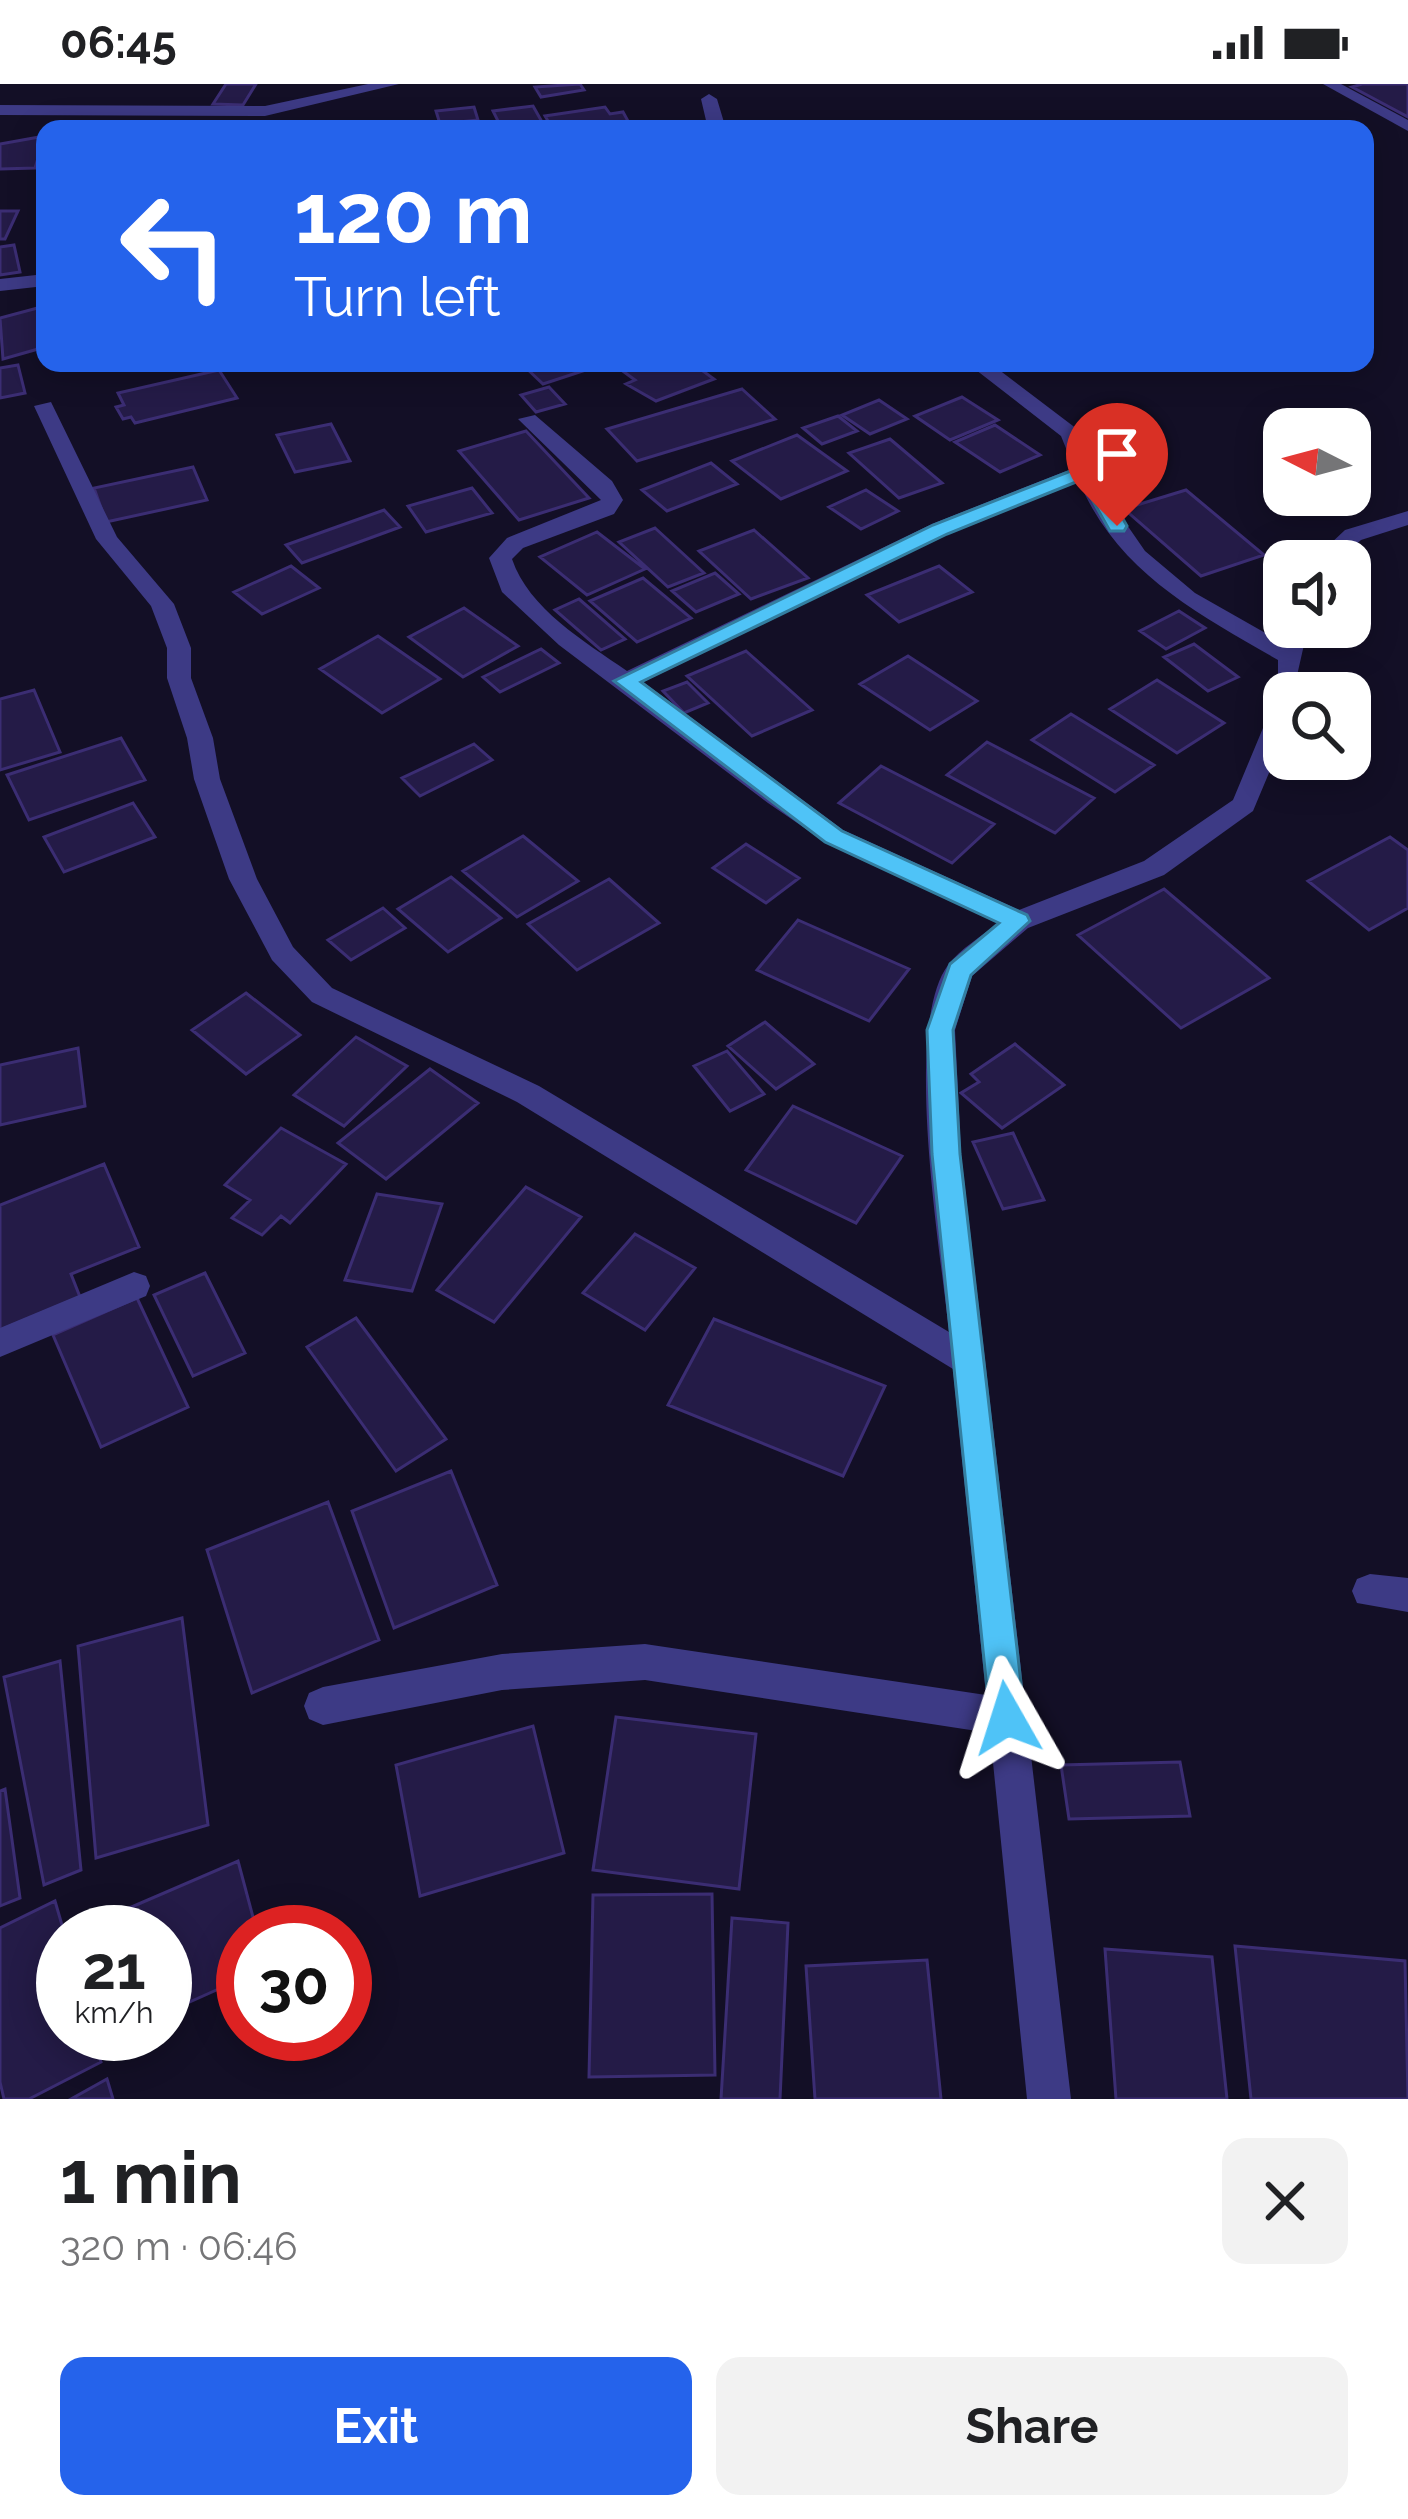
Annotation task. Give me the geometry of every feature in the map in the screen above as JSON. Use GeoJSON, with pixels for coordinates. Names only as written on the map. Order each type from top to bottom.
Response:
{"type":"FeatureCollection","features":[{"type":"Feature","properties":{"kind":"street"},"geometry":{"type":"LineString","coordinates":[[0,110],[265,111],[391,84]]}},
{"type":"Feature","properties":{"kind":"street"},"geometry":{"type":"LineString","coordinates":[[709,99],[715,120]]}},
{"type":"Feature","properties":{"kind":"street"},"geometry":{"type":"LineString","coordinates":[[0,285],[36,281]]}},
{"type":"Feature","properties":{"kind":"street"},"geometry":{"type":"LineString","coordinates":[[989,372],[1070,433],[1096,496],[1138,556],[1187,598],[1290,657]]}},
{"type":"Feature","properties":{"kind":"street"},"geometry":{"type":"LineString","coordinates":[[44,406],[107,539],[162,604],[179,648],[179,678],[200,738],[207,779],[243,879],[282,953],[322,995],[528,1094],[968,1361]]}},
{"type":"Feature","properties":{"kind":"street"},"geometry":{"type":"LineString","coordinates":[[528,418],[604,486],[612,500],[606,509],[515,543],[500,559],[510,587],[567,640],[834,836],[1018,921]]}},
{"type":"Feature","properties":{"kind":"street"},"geometry":{"type":"LineString","coordinates":[[625,681],[768,616],[940,529],[1086,471]]}},
{"type":"Feature","properties":{"kind":"street"},"geometry":{"type":"LineString","coordinates":[[1347,540],[1408,518]]}},
{"type":"Feature","properties":{"kind":"street"},"geometry":{"type":"LineString","coordinates":[[1288,672],[1292,648]]}},
{"type":"Feature","properties":{"kind":"street"},"geometry":{"type":"LineString","coordinates":[[1048,2099],[946,1154],[940,1030],[959,971],[1018,921],[1154,868],[1244,805],[1263,758]]}},
{"type":"Feature","properties":{"kind":"street"},"geometry":{"type":"LineString","coordinates":[[0,1343],[134,1286]]}},
{"type":"Feature","properties":{"kind":"street"},"geometry":{"type":"LineString","coordinates":[[1370,1591],[1408,1595]]}},
{"type":"Feature","properties":{"kind":"street"},"geometry":{"type":"LineString","coordinates":[[323,1706],[502,1672],[645,1662],[1007,1718]]}},
{"type":"Feature","properties":{"kind":"lane"},"geometry":{"type":"LineString","coordinates":[[1330,84],[1408,126]]}},
{"type":"Feature","properties":{"kind":"building"},"geometry":{"type":"Polygon","coordinates":[[[226,84],[256,84],[243,105],[213,104],[226,84]]]}},
{"type":"Feature","properties":{"kind":"building"},"geometry":{"type":"Polygon","coordinates":[[[580,84],[584,90],[541,97],[535,87],[580,84]]]}},
{"type":"Feature","properties":{"kind":"building"},"geometry":{"type":"Polygon","coordinates":[[[1408,84],[1408,117],[1352,87],[1408,84]]]}},
{"type":"Feature","properties":{"kind":"building"},"geometry":{"type":"Polygon","coordinates":[[[533,106],[541,120],[498,120],[493,111],[533,106]]]}},
{"type":"Feature","properties":{"kind":"building"},"geometry":{"type":"Polygon","coordinates":[[[474,107],[478,120],[439,120],[436,111],[474,107]]]}},
{"type":"Feature","properties":{"kind":"building"},"geometry":{"type":"Polygon","coordinates":[[[605,107],[610,114],[623,112],[627,120],[547,120],[545,116],[605,107]]]}},
{"type":"Feature","properties":{"kind":"building"},"geometry":{"type":"Polygon","coordinates":[[[36,138],[35,168],[0,169],[0,144],[36,138]]]}},
{"type":"Feature","properties":{"kind":"building"},"geometry":{"type":"Polygon","coordinates":[[[0,211],[18,211],[5,239],[0,239],[0,211]]]}},
{"type":"Feature","properties":{"kind":"building"},"geometry":{"type":"Polygon","coordinates":[[[14,245],[20,272],[0,275],[0,247],[14,245]]]}},
{"type":"Feature","properties":{"kind":"building"},"geometry":{"type":"Polygon","coordinates":[[[36,308],[36,350],[3,359],[0,318],[36,308]]]}},
{"type":"Feature","properties":{"kind":"building"},"geometry":{"type":"Polygon","coordinates":[[[18,365],[25,393],[0,398],[0,368],[18,365]]]}},
{"type":"Feature","properties":{"kind":"building"},"geometry":{"type":"Polygon","coordinates":[[[220,372],[237,398],[135,423],[131,417],[123,419],[116,407],[124,405],[118,393],[220,372]]]}},
{"type":"Feature","properties":{"kind":"building"},"geometry":{"type":"Polygon","coordinates":[[[530,372],[580,372],[543,384],[530,372]]]}},
{"type":"Feature","properties":{"kind":"building"},"geometry":{"type":"Polygon","coordinates":[[[624,372],[704,372],[714,379],[656,401],[626,384],[635,380],[624,372]]]}},
{"type":"Feature","properties":{"kind":"building"},"geometry":{"type":"Polygon","coordinates":[[[549,387],[565,404],[536,412],[521,395],[549,387]]]}},
{"type":"Feature","properties":{"kind":"building"},"geometry":{"type":"Polygon","coordinates":[[[742,389],[775,419],[637,461],[607,429],[742,389]]]}},
{"type":"Feature","properties":{"kind":"building"},"geometry":{"type":"Polygon","coordinates":[[[962,397],[998,420],[950,440],[915,416],[962,397]]]}},
{"type":"Feature","properties":{"kind":"building"},"geometry":{"type":"Polygon","coordinates":[[[879,400],[907,419],[870,434],[842,415],[879,400]]]}},
{"type":"Feature","properties":{"kind":"building"},"geometry":{"type":"Polygon","coordinates":[[[838,416],[857,431],[822,444],[803,428],[838,416]]]}},
{"type":"Feature","properties":{"kind":"building"},"geometry":{"type":"Polygon","coordinates":[[[331,424],[350,461],[295,472],[277,435],[331,424]]]}},
{"type":"Feature","properties":{"kind":"building"},"geometry":{"type":"Polygon","coordinates":[[[995,425],[1040,455],[1000,472],[955,442],[995,425]]]}},
{"type":"Feature","properties":{"kind":"building"},"geometry":{"type":"Polygon","coordinates":[[[526,431],[589,498],[519,520],[459,451],[526,431]]]}},
{"type":"Feature","properties":{"kind":"building"},"geometry":{"type":"Polygon","coordinates":[[[797,435],[847,471],[781,499],[732,461],[797,435]]]}},
{"type":"Feature","properties":{"kind":"building"},"geometry":{"type":"Polygon","coordinates":[[[890,439],[942,483],[899,498],[849,453],[890,439]]]}},
{"type":"Feature","properties":{"kind":"building"},"geometry":{"type":"Polygon","coordinates":[[[711,463],[737,484],[667,511],[642,490],[711,463]]]}},
{"type":"Feature","properties":{"kind":"building"},"geometry":{"type":"Polygon","coordinates":[[[193,467],[207,500],[106,522],[94,488],[193,467]]]}},
{"type":"Feature","properties":{"kind":"building"},"geometry":{"type":"Polygon","coordinates":[[[472,488],[492,513],[426,532],[408,506],[472,488]]]}},
{"type":"Feature","properties":{"kind":"building"},"geometry":{"type":"Polygon","coordinates":[[[866,490],[898,511],[861,529],[829,507],[866,490]]]}},
{"type":"Feature","properties":{"kind":"building"},"geometry":{"type":"Polygon","coordinates":[[[1186,490],[1263,555],[1201,576],[1124,509],[1186,490]]]}},
{"type":"Feature","properties":{"kind":"building"},"geometry":{"type":"Polygon","coordinates":[[[384,510],[400,527],[302,563],[286,545],[384,510]]]}},
{"type":"Feature","properties":{"kind":"building"},"geometry":{"type":"Polygon","coordinates":[[[655,528],[704,573],[668,587],[619,542],[655,528]]]}},
{"type":"Feature","properties":{"kind":"building"},"geometry":{"type":"Polygon","coordinates":[[[754,530],[808,578],[751,599],[699,551],[754,530]]]}},
{"type":"Feature","properties":{"kind":"building"},"geometry":{"type":"Polygon","coordinates":[[[597,532],[645,569],[587,595],[540,557],[597,532]]]}},
{"type":"Feature","properties":{"kind":"building"},"geometry":{"type":"Polygon","coordinates":[[[291,566],[319,588],[262,614],[234,592],[291,566]]]}},
{"type":"Feature","properties":{"kind":"building"},"geometry":{"type":"Polygon","coordinates":[[[939,566],[972,592],[899,622],[867,595],[939,566]]]}},
{"type":"Feature","properties":{"kind":"building"},"geometry":{"type":"Polygon","coordinates":[[[715,573],[739,594],[696,612],[672,591],[715,573]]]}},
{"type":"Feature","properties":{"kind":"building"},"geometry":{"type":"Polygon","coordinates":[[[643,578],[691,618],[637,642],[590,601],[643,578]]]}},
{"type":"Feature","properties":{"kind":"building"},"geometry":{"type":"Polygon","coordinates":[[[579,599],[625,639],[601,650],[555,610],[579,599]]]}},
{"type":"Feature","properties":{"kind":"building"},"geometry":{"type":"Polygon","coordinates":[[[464,608],[518,646],[463,677],[409,637],[464,608]]]}},
{"type":"Feature","properties":{"kind":"building"},"geometry":{"type":"Polygon","coordinates":[[[1179,611],[1205,628],[1166,649],[1140,631],[1179,611]]]}},
{"type":"Feature","properties":{"kind":"building"},"geometry":{"type":"Polygon","coordinates":[[[378,636],[440,679],[382,713],[320,669],[378,636]]]}},
{"type":"Feature","properties":{"kind":"building"},"geometry":{"type":"Polygon","coordinates":[[[1194,644],[1238,677],[1208,691],[1164,657],[1194,644]]]}},
{"type":"Feature","properties":{"kind":"building"},"geometry":{"type":"Polygon","coordinates":[[[541,649],[559,663],[500,692],[483,677],[541,649]]]}},
{"type":"Feature","properties":{"kind":"building"},"geometry":{"type":"Polygon","coordinates":[[[746,651],[812,710],[752,736],[687,676],[746,651]]]}},
{"type":"Feature","properties":{"kind":"building"},"geometry":{"type":"Polygon","coordinates":[[[908,656],[977,701],[930,730],[860,684],[908,656]]]}},
{"type":"Feature","properties":{"kind":"building"},"geometry":{"type":"Polygon","coordinates":[[[1157,680],[1224,723],[1177,753],[1110,709],[1157,680]]]}},
{"type":"Feature","properties":{"kind":"building"},"geometry":{"type":"Polygon","coordinates":[[[687,682],[708,703],[684,713],[663,691],[687,682]]]}},
{"type":"Feature","properties":{"kind":"building"},"geometry":{"type":"Polygon","coordinates":[[[34,690],[60,752],[0,770],[0,699],[34,690]]]}},
{"type":"Feature","properties":{"kind":"building"},"geometry":{"type":"Polygon","coordinates":[[[1071,714],[1154,765],[1115,792],[1032,740],[1071,714]]]}},
{"type":"Feature","properties":{"kind":"building"},"geometry":{"type":"Polygon","coordinates":[[[121,738],[145,780],[29,820],[7,775],[121,738]]]}},
{"type":"Feature","properties":{"kind":"building"},"geometry":{"type":"Polygon","coordinates":[[[987,742],[1094,798],[1055,833],[947,775],[987,742]]]}},
{"type":"Feature","properties":{"kind":"building"},"geometry":{"type":"Polygon","coordinates":[[[474,744],[492,760],[420,796],[402,778],[474,744]]]}},
{"type":"Feature","properties":{"kind":"building"},"geometry":{"type":"Polygon","coordinates":[[[881,766],[994,824],[952,863],[839,803],[881,766]]]}},
{"type":"Feature","properties":{"kind":"building"},"geometry":{"type":"Polygon","coordinates":[[[133,803],[155,837],[64,872],[44,837],[133,803]]]}},
{"type":"Feature","properties":{"kind":"building"},"geometry":{"type":"Polygon","coordinates":[[[523,836],[578,881],[517,917],[463,871],[523,836]]]}},
{"type":"Feature","properties":{"kind":"building"},"geometry":{"type":"Polygon","coordinates":[[[1390,837],[1408,850],[1408,908],[1369,930],[1308,881],[1390,837]]]}},
{"type":"Feature","properties":{"kind":"building"},"geometry":{"type":"Polygon","coordinates":[[[746,844],[799,878],[766,903],[713,868],[746,844]]]}},
{"type":"Feature","properties":{"kind":"building"},"geometry":{"type":"Polygon","coordinates":[[[451,877],[501,918],[448,952],[398,909],[451,877]]]}},
{"type":"Feature","properties":{"kind":"building"},"geometry":{"type":"Polygon","coordinates":[[[609,879],[659,923],[577,970],[528,924],[609,879]]]}},
{"type":"Feature","properties":{"kind":"building"},"geometry":{"type":"Polygon","coordinates":[[[1164,889],[1269,978],[1181,1028],[1078,935],[1164,889]]]}},
{"type":"Feature","properties":{"kind":"building"},"geometry":{"type":"Polygon","coordinates":[[[383,908],[405,928],[351,960],[328,940],[383,908]]]}},
{"type":"Feature","properties":{"kind":"building"},"geometry":{"type":"Polygon","coordinates":[[[798,920],[909,969],[869,1021],[757,970],[798,920]]]}},
{"type":"Feature","properties":{"kind":"building"},"geometry":{"type":"Polygon","coordinates":[[[246,993],[300,1035],[246,1074],[192,1030],[246,993]]]}},
{"type":"Feature","properties":{"kind":"building"},"geometry":{"type":"Polygon","coordinates":[[[765,1022],[814,1064],[776,1089],[728,1046],[765,1022]]]}},
{"type":"Feature","properties":{"kind":"building"},"geometry":{"type":"Polygon","coordinates":[[[356,1037],[407,1066],[344,1126],[294,1095],[356,1037]]]}},
{"type":"Feature","properties":{"kind":"building"},"geometry":{"type":"Polygon","coordinates":[[[1015,1044],[1064,1085],[1002,1128],[961,1093],[979,1082],[971,1074],[1015,1044]]]}},
{"type":"Feature","properties":{"kind":"building"},"geometry":{"type":"Polygon","coordinates":[[[78,1048],[85,1106],[0,1125],[0,1065],[78,1048]]]}},
{"type":"Feature","properties":{"kind":"building"},"geometry":{"type":"Polygon","coordinates":[[[727,1051],[764,1094],[730,1111],[694,1066],[727,1051]]]}},
{"type":"Feature","properties":{"kind":"building"},"geometry":{"type":"Polygon","coordinates":[[[430,1069],[478,1103],[386,1179],[338,1143],[430,1069]]]}},
{"type":"Feature","properties":{"kind":"building"},"geometry":{"type":"Polygon","coordinates":[[[793,1106],[902,1156],[856,1223],[746,1170],[793,1106]]]}},
{"type":"Feature","properties":{"kind":"building"},"geometry":{"type":"Polygon","coordinates":[[[281,1128],[346,1164],[290,1223],[281,1216],[262,1235],[232,1218],[250,1200],[225,1185],[281,1128]]]}},
{"type":"Feature","properties":{"kind":"building"},"geometry":{"type":"Polygon","coordinates":[[[1013,1133],[1044,1200],[1003,1209],[973,1142],[1013,1133]]]}},
{"type":"Feature","properties":{"kind":"building"},"geometry":{"type":"Polygon","coordinates":[[[104,1164],[139,1247],[71,1274],[80,1297],[0,1330],[0,1205],[104,1164]]]}},
{"type":"Feature","properties":{"kind":"building"},"geometry":{"type":"Polygon","coordinates":[[[526,1187],[581,1217],[494,1322],[437,1290],[526,1187]]]}},
{"type":"Feature","properties":{"kind":"building"},"geometry":{"type":"Polygon","coordinates":[[[377,1194],[442,1204],[412,1291],[345,1280],[377,1194]]]}},
{"type":"Feature","properties":{"kind":"building"},"geometry":{"type":"Polygon","coordinates":[[[635,1234],[695,1268],[645,1330],[583,1293],[635,1234]]]}},
{"type":"Feature","properties":{"kind":"building"},"geometry":{"type":"Polygon","coordinates":[[[205,1273],[245,1353],[193,1376],[154,1295],[205,1273]]]}},
{"type":"Feature","properties":{"kind":"building"},"geometry":{"type":"Polygon","coordinates":[[[137,1298],[188,1407],[101,1447],[53,1335],[137,1298]]]}},
{"type":"Feature","properties":{"kind":"building"},"geometry":{"type":"Polygon","coordinates":[[[356,1318],[446,1439],[396,1471],[307,1347],[356,1318]]]}},
{"type":"Feature","properties":{"kind":"building"},"geometry":{"type":"Polygon","coordinates":[[[714,1319],[885,1386],[843,1476],[668,1405],[714,1319]]]}},
{"type":"Feature","properties":{"kind":"building"},"geometry":{"type":"Polygon","coordinates":[[[451,1471],[497,1585],[394,1628],[352,1511],[451,1471]]]}},
{"type":"Feature","properties":{"kind":"building"},"geometry":{"type":"Polygon","coordinates":[[[328,1502],[379,1640],[252,1693],[207,1550],[328,1502]]]}},
{"type":"Feature","properties":{"kind":"building"},"geometry":{"type":"Polygon","coordinates":[[[182,1618],[208,1825],[96,1858],[78,1646],[182,1618]]]}},
{"type":"Feature","properties":{"kind":"building"},"geometry":{"type":"Polygon","coordinates":[[[60,1661],[81,1870],[44,1885],[4,1677],[60,1661]]]}},
{"type":"Feature","properties":{"kind":"building"},"geometry":{"type":"Polygon","coordinates":[[[616,1717],[756,1734],[739,1889],[593,1870],[616,1717]]]}},
{"type":"Feature","properties":{"kind":"building"},"geometry":{"type":"Polygon","coordinates":[[[533,1726],[564,1853],[420,1896],[396,1765],[533,1726]]]}},
{"type":"Feature","properties":{"kind":"building"},"geometry":{"type":"Polygon","coordinates":[[[1180,1762],[1190,1816],[1069,1819],[1061,1765],[1180,1762]]]}},
{"type":"Feature","properties":{"kind":"building"},"geometry":{"type":"Polygon","coordinates":[[[5,1789],[20,1898],[0,1906],[0,1791],[5,1789]]]}},
{"type":"Feature","properties":{"kind":"building"},"geometry":{"type":"Polygon","coordinates":[[[238,1861],[250,1905],[216,1905],[216,1990],[192,2001],[192,1905],[136,1905],[238,1861]]]}},
{"type":"Feature","properties":{"kind":"building"},"geometry":{"type":"Polygon","coordinates":[[[712,1894],[715,2075],[589,2077],[593,1895],[712,1894]]]}},
{"type":"Feature","properties":{"kind":"building"},"geometry":{"type":"Polygon","coordinates":[[[36,1910],[36,2061],[101,2062],[29,2099],[4,2099],[0,2082],[0,1928],[36,1910]]]}},
{"type":"Feature","properties":{"kind":"building"},"geometry":{"type":"Polygon","coordinates":[[[732,1918],[788,1923],[780,2099],[721,2099],[732,1918]]]}},
{"type":"Feature","properties":{"kind":"building"},"geometry":{"type":"Polygon","coordinates":[[[1235,1946],[1405,1961],[1408,2099],[1251,2099],[1235,1946]]]}},
{"type":"Feature","properties":{"kind":"building"},"geometry":{"type":"Polygon","coordinates":[[[1105,1949],[1212,1957],[1227,2099],[1116,2099],[1105,1949]]]}},
{"type":"Feature","properties":{"kind":"building"},"geometry":{"type":"Polygon","coordinates":[[[927,1960],[941,2099],[815,2099],[806,1966],[927,1960]]]}},
{"type":"Feature","properties":{"kind":"building"},"geometry":{"type":"Polygon","coordinates":[[[107,2079],[113,2099],[71,2099],[107,2079]]]}},
{"type":"Feature","properties":{"kind":"route"},"geometry":{"type":"LineString","coordinates":[[1007,1718],[946,1154],[940,1030],[959,971],[1018,921],[834,836],[625,681],[768,616],[940,529],[1086,471],[1117,526]]}}]}
